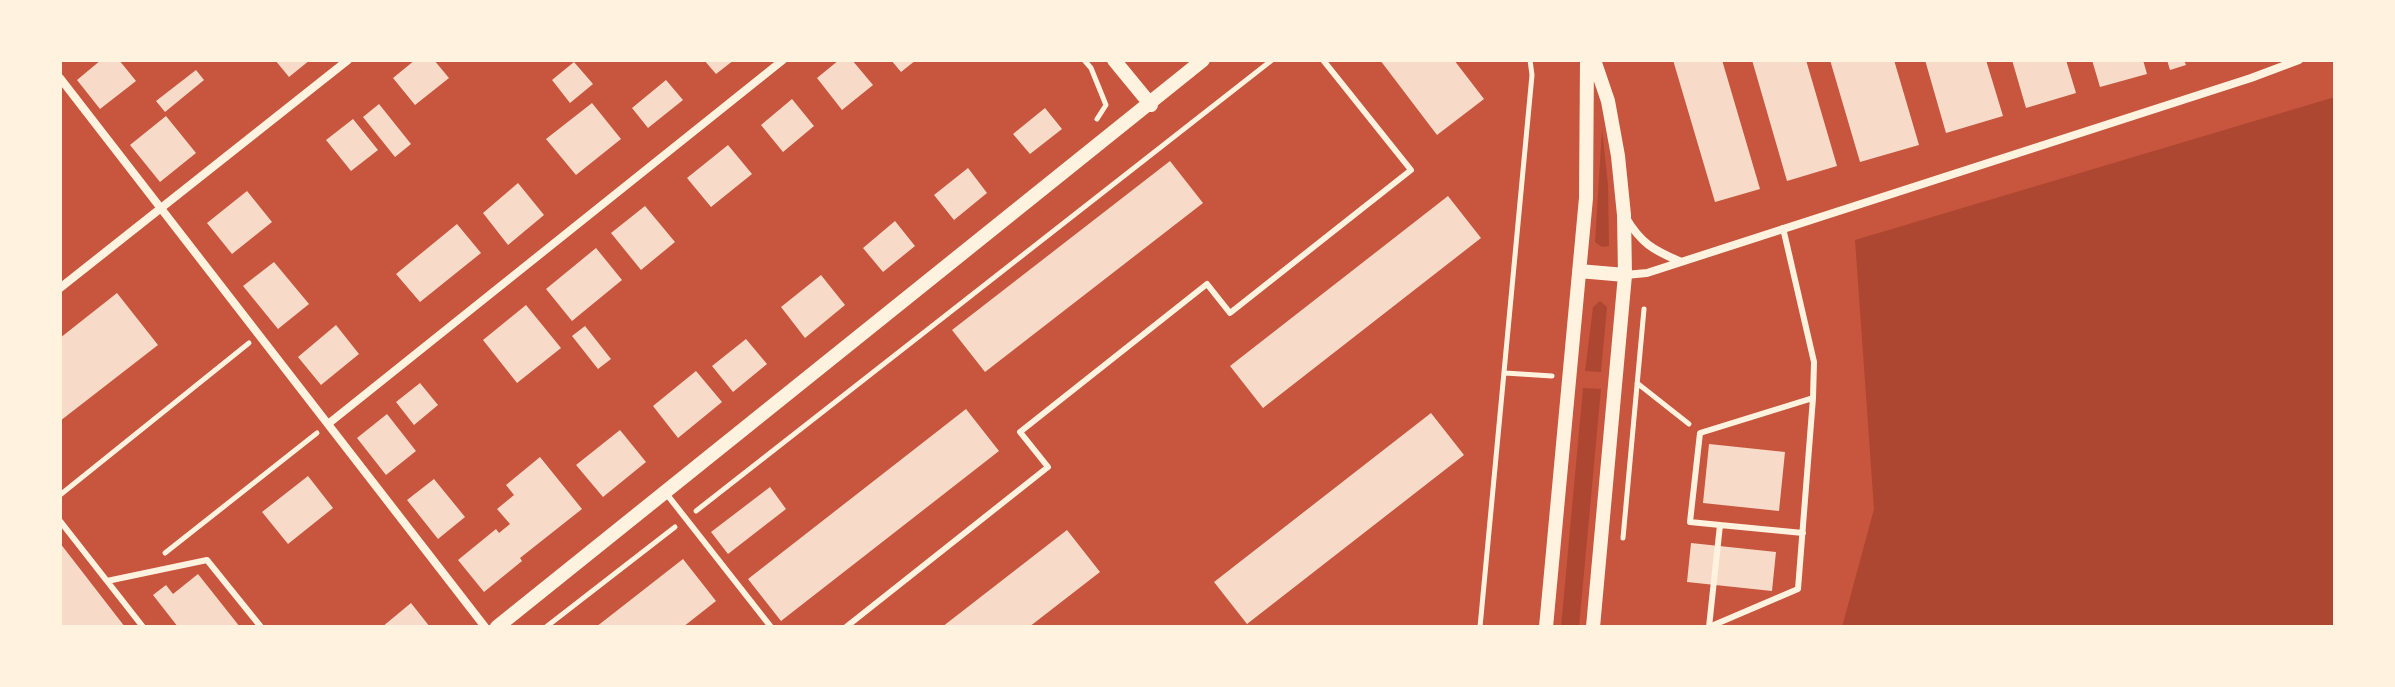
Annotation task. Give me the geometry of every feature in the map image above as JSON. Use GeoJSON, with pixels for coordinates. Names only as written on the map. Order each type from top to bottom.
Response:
{"type":"FeatureCollection","features":[{"type":"Feature","properties":{"kind":"street"},"geometry":{"type":"LineString","coordinates":[[60,288],[348,60]]}},
{"type":"Feature","properties":{"kind":"street"},"geometry":{"type":"LineString","coordinates":[[328,424],[783,60]]}},
{"type":"Feature","properties":{"kind":"street"},"geometry":{"type":"LineString","coordinates":[[1114,60],[1151,105]]}},
{"type":"Feature","properties":{"kind":"street"},"geometry":{"type":"LineString","coordinates":[[497,627],[1151,105],[1203,60]]}},
{"type":"Feature","properties":{"kind":"street"},"geometry":{"type":"LineString","coordinates":[[1546,627],[1586,198],[1587,60]]}},
{"type":"Feature","properties":{"kind":"street"},"geometry":{"type":"LineString","coordinates":[[1594,60],[1608,101]]}},
{"type":"Feature","properties":{"kind":"street"},"geometry":{"type":"LineString","coordinates":[[1593,627],[1625,275],[1624,215],[1604,60]]}},
{"type":"Feature","properties":{"kind":"street"},"geometry":{"type":"LineString","coordinates":[[1579,271],[1625,275],[1647,273],[2299,60]]}},
{"type":"Feature","properties":{"kind":"street"},"geometry":{"type":"LineString","coordinates":[[60,78],[485,627]]}},
{"type":"Feature","properties":{"kind":"street"},"geometry":{"type":"LineString","coordinates":[[1624,215],[1637,237],[1680,261]]}},
{"type":"Feature","properties":{"kind":"lane"},"geometry":{"type":"LineString","coordinates":[[846,627],[1048,467],[1020,432],[1207,284],[1230,313],[1411,170],[1323,60]]}},
{"type":"Feature","properties":{"kind":"lane"},"geometry":{"type":"LineString","coordinates":[[1720,525],[1709,627],[1798,589],[1814,362],[1783,228]]}},
{"type":"Feature","properties":{"kind":"lane"},"geometry":{"type":"LineString","coordinates":[[1803,533],[1690,522],[1700,433],[1813,398]]}},
{"type":"Feature","properties":{"kind":"lane"},"geometry":{"type":"LineString","coordinates":[[665,492],[771,627]]}},
{"type":"Feature","properties":{"kind":"lane"},"geometry":{"type":"LineString","coordinates":[[60,521],[143,627]]}},
{"type":"Feature","properties":{"kind":"lane"},"geometry":{"type":"LineString","coordinates":[[107,581],[207,560],[261,627]]}},
{"type":"Feature","properties":{"kind":"path"},"geometry":{"type":"LineString","coordinates":[[546,627],[1272,60]]}},
{"type":"Feature","properties":{"kind":"path"},"geometry":{"type":"LineString","coordinates":[[1480,627],[1532,75],[1530,60]]}},
{"type":"Feature","properties":{"kind":"path"},"geometry":{"type":"LineString","coordinates":[[1622,551],[1647,273]]}},
{"type":"Feature","properties":{"kind":"path"},"geometry":{"type":"LineString","coordinates":[[60,495],[259,335]]}},
{"type":"Feature","properties":{"kind":"path"},"geometry":{"type":"LineString","coordinates":[[1638,383],[1700,433]]}},
{"type":"Feature","properties":{"kind":"path"},"geometry":{"type":"LineString","coordinates":[[139,574],[328,424]]}},
{"type":"Feature","properties":{"kind":"shaded area"},"geometry":{"type":"Polygon","coordinates":[[[2335,97],[2335,627],[1842,627],[1874,509],[1855,240],[2335,97]]]}},
{"type":"Feature","properties":{"kind":"shaded area"},"geometry":{"type":"Polygon","coordinates":[[[1602,129],[1608,185],[1609,246],[1602,247],[1595,242],[1602,129]]]}},
{"type":"Feature","properties":{"kind":"shaded area"},"geometry":{"type":"Polygon","coordinates":[[[1600,301],[1607,307],[1601,372],[1585,371],[1593,307],[1600,301]]]}},
{"type":"Feature","properties":{"kind":"shaded area"},"geometry":{"type":"Polygon","coordinates":[[[1583,388],[1601,389],[1579,627],[1561,627],[1583,388]]]}},
{"type":"Feature","properties":{"kind":"building"},"geometry":{"type":"Polygon","coordinates":[[[101,60],[119,60],[136,81],[100,109],[77,80],[101,60]]]}},
{"type":"Feature","properties":{"kind":"building"},"geometry":{"type":"Polygon","coordinates":[[[275,60],[310,60],[289,77],[275,60]]]}},
{"type":"Feature","properties":{"kind":"building"},"geometry":{"type":"Polygon","coordinates":[[[415,60],[434,60],[449,78],[415,105],[393,78],[415,60]]]}},
{"type":"Feature","properties":{"kind":"building"},"geometry":{"type":"Polygon","coordinates":[[[704,60],[734,60],[716,74],[704,60]]]}},
{"type":"Feature","properties":{"kind":"building"},"geometry":{"type":"Polygon","coordinates":[[[839,60],[852,60],[873,85],[842,110],[817,78],[839,60]]]}},
{"type":"Feature","properties":{"kind":"building"},"geometry":{"type":"Polygon","coordinates":[[[891,60],[916,60],[901,72],[891,60]]]}},
{"type":"Feature","properties":{"kind":"building"},"geometry":{"type":"Polygon","coordinates":[[[1380,60],[1454,60],[1484,99],[1437,135],[1380,60]]]}},
{"type":"Feature","properties":{"kind":"building"},"geometry":{"type":"Polygon","coordinates":[[[1673,60],[1722,60],[1760,189],[1715,202],[1673,60]]]}},
{"type":"Feature","properties":{"kind":"building"},"geometry":{"type":"Polygon","coordinates":[[[1752,60],[1806,60],[1837,166],[1787,181],[1752,60]]]}},
{"type":"Feature","properties":{"kind":"building"},"geometry":{"type":"Polygon","coordinates":[[[1830,60],[1894,60],[1919,145],[1860,162],[1830,60]]]}},
{"type":"Feature","properties":{"kind":"building"},"geometry":{"type":"Polygon","coordinates":[[[1925,60],[1986,60],[2003,116],[1946,133],[1925,60]]]}},
{"type":"Feature","properties":{"kind":"building"},"geometry":{"type":"Polygon","coordinates":[[[2012,60],[2066,60],[2076,93],[2026,108],[2012,60]]]}},
{"type":"Feature","properties":{"kind":"building"},"geometry":{"type":"Polygon","coordinates":[[[2092,60],[2143,60],[2147,74],[2100,87],[2092,60]]]}},
{"type":"Feature","properties":{"kind":"building"},"geometry":{"type":"Polygon","coordinates":[[[2167,60],[2184,60],[2186,65],[2170,70],[2167,60]]]}},
{"type":"Feature","properties":{"kind":"building"},"geometry":{"type":"Polygon","coordinates":[[[574,62],[593,84],[570,103],[552,80],[574,62]]]}},
{"type":"Feature","properties":{"kind":"building"},"geometry":{"type":"Polygon","coordinates":[[[196,70],[204,80],[165,112],[156,101],[196,70]]]}},
{"type":"Feature","properties":{"kind":"building"},"geometry":{"type":"Polygon","coordinates":[[[666,80],[683,100],[648,128],[632,108],[666,80]]]}},
{"type":"Feature","properties":{"kind":"building"},"geometry":{"type":"Polygon","coordinates":[[[792,99],[814,126],[783,152],[761,125],[792,99]]]}},
{"type":"Feature","properties":{"kind":"building"},"geometry":{"type":"Polygon","coordinates":[[[592,103],[621,139],[576,175],[546,139],[592,103]]]}},
{"type":"Feature","properties":{"kind":"building"},"geometry":{"type":"Polygon","coordinates":[[[379,104],[411,144],[395,157],[363,117],[379,104]]]}},
{"type":"Feature","properties":{"kind":"building"},"geometry":{"type":"Polygon","coordinates":[[[1045,108],[1062,129],[1030,154],[1013,134],[1045,108]]]}},
{"type":"Feature","properties":{"kind":"building"},"geometry":{"type":"Polygon","coordinates":[[[166,116],[196,153],[160,182],[130,145],[166,116]]]}},
{"type":"Feature","properties":{"kind":"building"},"geometry":{"type":"Polygon","coordinates":[[[353,119],[378,150],[351,171],[326,140],[353,119]]]}},
{"type":"Feature","properties":{"kind":"building"},"geometry":{"type":"Polygon","coordinates":[[[728,145],[752,174],[711,207],[687,178],[728,145]]]}},
{"type":"Feature","properties":{"kind":"building"},"geometry":{"type":"Polygon","coordinates":[[[1170,161],[1203,203],[985,372],[952,330],[1170,161]]]}},
{"type":"Feature","properties":{"kind":"building"},"geometry":{"type":"Polygon","coordinates":[[[968,168],[987,193],[954,220],[934,195],[968,168]]]}},
{"type":"Feature","properties":{"kind":"building"},"geometry":{"type":"Polygon","coordinates":[[[518,183],[544,215],[508,245],[483,213],[518,183]]]}},
{"type":"Feature","properties":{"kind":"building"},"geometry":{"type":"Polygon","coordinates":[[[247,191],[272,222],[232,254],[207,223],[247,191]]]}},
{"type":"Feature","properties":{"kind":"building"},"geometry":{"type":"Polygon","coordinates":[[[1448,196],[1481,238],[1263,408],[1230,366],[1448,196]]]}},
{"type":"Feature","properties":{"kind":"building"},"geometry":{"type":"Polygon","coordinates":[[[645,206],[675,242],[641,270],[611,233],[645,206]]]}},
{"type":"Feature","properties":{"kind":"building"},"geometry":{"type":"Polygon","coordinates":[[[895,221],[915,246],[883,272],[863,248],[895,221]]]}},
{"type":"Feature","properties":{"kind":"building"},"geometry":{"type":"Polygon","coordinates":[[[457,224],[481,253],[420,302],[396,274],[457,224]]]}},
{"type":"Feature","properties":{"kind":"building"},"geometry":{"type":"Polygon","coordinates":[[[596,248],[622,280],[572,321],[546,289],[596,248]]]}},
{"type":"Feature","properties":{"kind":"building"},"geometry":{"type":"Polygon","coordinates":[[[274,262],[309,304],[278,329],[243,286],[274,262]]]}},
{"type":"Feature","properties":{"kind":"building"},"geometry":{"type":"Polygon","coordinates":[[[821,275],[845,305],[805,338],[781,307],[821,275]]]}},
{"type":"Feature","properties":{"kind":"building"},"geometry":{"type":"Polygon","coordinates":[[[117,293],[158,345],[60,421],[60,338],[117,293]]]}},
{"type":"Feature","properties":{"kind":"building"},"geometry":{"type":"Polygon","coordinates":[[[526,305],[561,348],[517,383],[483,340],[526,305]]]}},
{"type":"Feature","properties":{"kind":"building"},"geometry":{"type":"Polygon","coordinates":[[[336,325],[359,354],[321,385],[298,357],[336,325]]]}},
{"type":"Feature","properties":{"kind":"building"},"geometry":{"type":"Polygon","coordinates":[[[585,326],[611,359],[598,369],[572,336],[585,326]]]}},
{"type":"Feature","properties":{"kind":"building"},"geometry":{"type":"Polygon","coordinates":[[[746,339],[767,364],[733,392],[712,366],[746,339]]]}},
{"type":"Feature","properties":{"kind":"building"},"geometry":{"type":"Polygon","coordinates":[[[696,371],[722,402],[678,438],[653,406],[696,371]]]}},
{"type":"Feature","properties":{"kind":"building"},"geometry":{"type":"Polygon","coordinates":[[[420,383],[438,405],[414,425],[396,402],[420,383]]]}},
{"type":"Feature","properties":{"kind":"building"},"geometry":{"type":"Polygon","coordinates":[[[966,409],[999,451],[781,621],[748,579],[966,409]]]}},
{"type":"Feature","properties":{"kind":"building"},"geometry":{"type":"Polygon","coordinates":[[[1431,413],[1464,455],[1247,624],[1214,582],[1431,413]]]}},
{"type":"Feature","properties":{"kind":"building"},"geometry":{"type":"Polygon","coordinates":[[[387,414],[416,451],[386,475],[357,438],[387,414]]]}},
{"type":"Feature","properties":{"kind":"building"},"geometry":{"type":"Polygon","coordinates":[[[620,430],[646,462],[603,497],[576,465],[620,430]]]}},
{"type":"Feature","properties":{"kind":"building"},"geometry":{"type":"Polygon","coordinates":[[[1709,444],[1785,452],[1779,511],[1703,503],[1709,444]]]}},
{"type":"Feature","properties":{"kind":"building"},"geometry":{"type":"Polygon","coordinates":[[[540,457],[582,509],[520,558],[522,561],[484,592],[458,560],[496,529],[499,533],[510,524],[497,509],[514,495],[506,485],[540,457]]]}},
{"type":"Feature","properties":{"kind":"building"},"geometry":{"type":"Polygon","coordinates":[[[308,476],[333,508],[288,544],[262,512],[308,476]]]}},
{"type":"Feature","properties":{"kind":"building"},"geometry":{"type":"Polygon","coordinates":[[[434,479],[465,517],[438,539],[407,500],[434,479]]]}},
{"type":"Feature","properties":{"kind":"building"},"geometry":{"type":"Polygon","coordinates":[[[770,487],[786,509],[728,554],[711,532],[770,487]]]}},
{"type":"Feature","properties":{"kind":"building"},"geometry":{"type":"Polygon","coordinates":[[[1067,530],[1100,572],[1029,627],[942,627],[1067,530]]]}},
{"type":"Feature","properties":{"kind":"building"},"geometry":{"type":"Polygon","coordinates":[[[60,543],[125,627],[60,627],[60,543]]]}},
{"type":"Feature","properties":{"kind":"building"},"geometry":{"type":"Polygon","coordinates":[[[1691,543],[1776,552],[1772,591],[1687,582],[1691,543]]]}},
{"type":"Feature","properties":{"kind":"building"},"geometry":{"type":"Polygon","coordinates":[[[683,559],[716,601],[683,627],[596,627],[683,559]]]}},
{"type":"Feature","properties":{"kind":"building"},"geometry":{"type":"Polygon","coordinates":[[[198,574],[240,627],[178,627],[153,595],[166,585],[173,594],[198,574]]]}},
{"type":"Feature","properties":{"kind":"building"},"geometry":{"type":"Polygon","coordinates":[[[411,603],[430,627],[382,627],[411,603]]]}}]}
